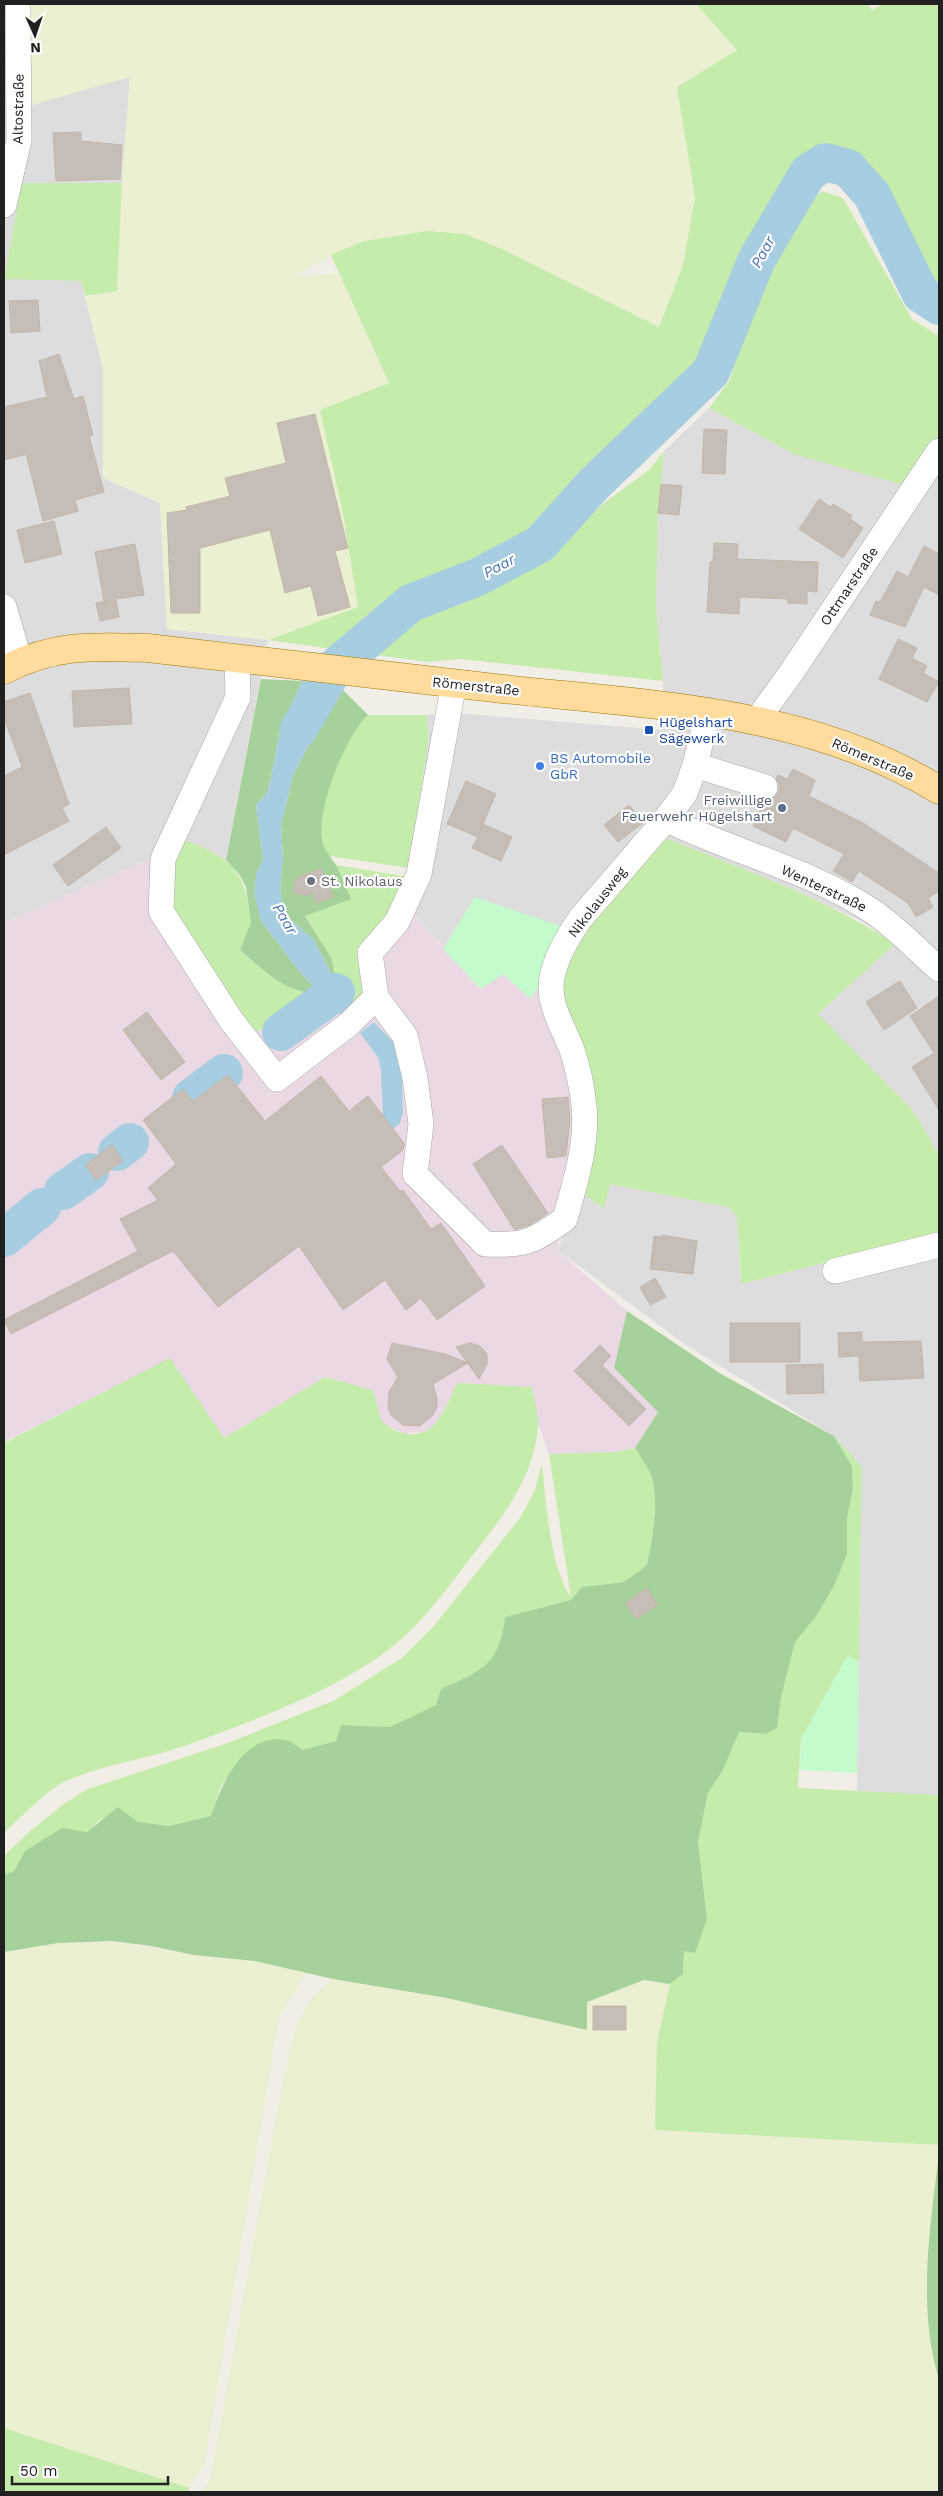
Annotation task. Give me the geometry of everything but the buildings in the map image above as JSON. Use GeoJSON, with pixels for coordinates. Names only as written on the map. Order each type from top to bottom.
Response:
{"type":"FeatureCollection","features":[{"type":"Feature","properties":{"kind":"main road","name":"Römerstraße"},"geometry":{"type":"LineString","coordinates":[[12,666],[50,652],[77,647],[148,648],[708,713],[757,720],[832,740],[937,785]]}},
{"type":"Feature","properties":{"kind":"street","name":"Altostraße"},"geometry":{"type":"LineString","coordinates":[[4,206],[19,140],[18,10]]}},
{"type":"Feature","properties":{"kind":"street","name":"Ottmarstraße"},"geometry":{"type":"LineString","coordinates":[[757,720],[793,670],[939,451]]}},
{"type":"Feature","properties":{"kind":"street"},"geometry":{"type":"LineString","coordinates":[[4,607],[12,666]]}},
{"type":"Feature","properties":{"kind":"street"},"geometry":{"type":"LineString","coordinates":[[237,658],[238,697],[163,859],[161,912],[231,1020],[277,1079],[364,1011],[370,953],[397,922],[419,874],[454,684]]}},
{"type":"Feature","properties":{"kind":"street","name":"Nikolausweg"},"geometry":{"type":"LineString","coordinates":[[364,1011],[405,1036],[415,1078],[421,1124],[415,1174],[485,1244],[512,1245],[536,1240],[565,1219],[572,1196],[583,1141],[584,1108],[578,1071],[571,1049],[558,1020],[552,995],[552,977],[570,934],[580,919],[666,819],[685,793],[695,765],[708,713]]}},
{"type":"Feature","properties":{"kind":"street"},"geometry":{"type":"LineString","coordinates":[[695,765],[764,787]]}},
{"type":"Feature","properties":{"kind":"street","name":"Wenterstraße"},"geometry":{"type":"LineString","coordinates":[[666,819],[701,837],[813,879],[872,911],[939,969]]}},
{"type":"Feature","properties":{"kind":"street"},"geometry":{"type":"LineString","coordinates":[[835,1271],[939,1245]]}},
{"type":"Feature","properties":{"kind":"shaded area"},"geometry":{"type":"Polygon","coordinates":[[[4,29],[11,109],[130,77],[122,183],[22,183],[81,281],[103,369],[103,478],[160,503],[167,629],[268,640],[226,860],[206,848],[169,883],[150,859],[4,923],[4,29]]]}},
{"type":"Feature","properties":{"kind":"shaded area"},"geometry":{"type":"Polygon","coordinates":[[[709,408],[794,454],[939,468],[939,1157],[911,1108],[818,1014],[895,944],[861,921],[792,889],[668,839],[565,1016],[481,989],[400,899],[409,868],[429,736],[426,715],[469,714],[662,730],[663,681],[656,607],[658,513],[664,451],[709,408]]]}},
{"type":"Feature","properties":{"kind":"shaded area"},"geometry":{"type":"Polygon","coordinates":[[[150,859],[169,883],[251,1035],[322,995],[344,1017],[360,968],[357,959],[360,950],[400,899],[480,989],[503,974],[530,999],[538,988],[545,995],[569,1064],[578,1134],[557,1250],[627,1311],[614,1368],[658,1412],[635,1448],[615,1452],[549,1454],[538,1424],[532,1387],[458,1383],[437,1424],[423,1432],[403,1433],[382,1422],[373,1390],[325,1377],[224,1438],[170,1359],[4,1442],[4,923],[150,859]]]}},
{"type":"Feature","properties":{"kind":"shaded area"},"geometry":{"type":"Polygon","coordinates":[[[610,1184],[728,1207],[737,1216],[741,1284],[939,1234],[939,1795],[857,1791],[861,1467],[834,1436],[686,1345],[557,1250],[580,1192],[610,1184]]]}},
{"type":"Feature","properties":{"kind":"green space"},"geometry":{"type":"Polygon","coordinates":[[[26,4],[696,4],[737,50],[677,87],[695,198],[683,265],[659,327],[502,249],[465,234],[364,241],[331,255],[294,277],[339,273],[389,384],[343,513],[358,607],[268,640],[167,629],[160,503],[103,478],[103,369],[85,296],[117,291],[122,183],[130,77],[28,106],[26,4]]]}},
{"type":"Feature","properties":{"kind":"green space"},"geometry":{"type":"Polygon","coordinates":[[[696,4],[868,4],[872,10],[883,4],[939,4],[939,288],[910,259],[894,228],[885,196],[854,152],[817,159],[797,177],[742,269],[706,353],[530,526],[564,538],[608,500],[649,470],[664,451],[658,513],[656,607],[663,681],[460,659],[427,662],[268,640],[358,607],[343,513],[320,410],[389,383],[331,255],[364,241],[427,231],[465,234],[502,249],[659,327],[683,265],[695,198],[677,87],[737,50],[696,4]]]}},
{"type":"Feature","properties":{"kind":"green space"},"geometry":{"type":"Polygon","coordinates":[[[22,183],[122,183],[117,291],[85,296],[81,281],[4,279],[22,183]]]}},
{"type":"Feature","properties":{"kind":"green space"},"geometry":{"type":"Polygon","coordinates":[[[822,191],[843,198],[912,319],[939,336],[939,436],[907,486],[794,454],[709,408],[730,380],[755,291],[802,209],[822,191]]]}},
{"type":"Feature","properties":{"kind":"green space"},"geometry":{"type":"Polygon","coordinates":[[[261,679],[302,681],[280,732],[268,792],[256,805],[263,860],[256,874],[261,921],[299,971],[322,995],[316,998],[274,979],[240,950],[251,923],[246,887],[239,874],[226,860],[261,679]]]}},
{"type":"Feature","properties":{"kind":"green space"},"geometry":{"type":"Polygon","coordinates":[[[339,686],[368,715],[359,725],[341,757],[327,795],[321,830],[324,847],[337,867],[351,899],[305,916],[332,959],[335,980],[313,939],[289,918],[283,907],[280,890],[283,858],[281,825],[293,776],[339,686]]]}},
{"type":"Feature","properties":{"kind":"green space"},"geometry":{"type":"Polygon","coordinates":[[[368,715],[426,715],[429,736],[409,868],[329,856],[322,842],[323,811],[333,774],[349,739],[368,715]]]}},
{"type":"Feature","properties":{"kind":"green space"},"geometry":{"type":"Polygon","coordinates":[[[668,839],[813,899],[869,928],[895,944],[818,1014],[911,1108],[929,1137],[939,1157],[939,1234],[741,1284],[737,1216],[728,1207],[610,1184],[604,1208],[580,1192],[563,977],[575,941],[656,845],[668,839]]]}},
{"type":"Feature","properties":{"kind":"green space"},"geometry":{"type":"Polygon","coordinates":[[[184,840],[208,849],[227,861],[240,878],[245,890],[251,925],[240,950],[274,979],[316,998],[251,1035],[172,908],[176,851],[184,840]]]}},
{"type":"Feature","properties":{"kind":"green space"},"geometry":{"type":"Polygon","coordinates":[[[336,865],[409,877],[403,894],[360,950],[357,959],[365,991],[357,1005],[335,980],[332,959],[305,915],[350,899],[336,865]]]}},
{"type":"Feature","properties":{"kind":"green space"},"geometry":{"type":"Polygon","coordinates":[[[475,897],[566,928],[544,976],[539,975],[538,988],[530,999],[503,974],[481,989],[443,949],[475,897]]]}},
{"type":"Feature","properties":{"kind":"green space"},"geometry":{"type":"Polygon","coordinates":[[[627,1311],[721,1374],[834,1436],[852,1466],[853,1489],[847,1518],[847,1554],[835,1584],[817,1615],[795,1642],[781,1697],[777,1728],[766,1734],[739,1732],[723,1770],[708,1793],[698,1842],[707,1919],[695,1953],[684,1951],[683,1974],[670,1984],[644,1980],[587,2002],[587,2030],[447,1998],[333,1979],[255,1961],[194,1955],[151,1946],[112,1941],[58,1943],[4,1952],[4,1875],[14,1871],[25,1851],[62,1828],[87,1832],[118,1807],[138,1822],[169,1826],[211,1816],[221,1789],[236,1763],[246,1752],[258,1744],[271,1740],[286,1740],[302,1750],[336,1741],[341,1725],[390,1727],[436,1705],[441,1689],[478,1671],[486,1664],[498,1646],[505,1617],[571,1600],[582,1587],[624,1582],[647,1565],[654,1520],[654,1485],[651,1475],[635,1448],[658,1412],[614,1368],[627,1311]]]}},
{"type":"Feature","properties":{"kind":"green space"},"geometry":{"type":"Polygon","coordinates":[[[170,1358],[224,1438],[325,1377],[373,1390],[382,1422],[400,1432],[414,1434],[424,1432],[438,1420],[457,1383],[532,1387],[538,1424],[532,1459],[518,1491],[489,1535],[424,1616],[388,1650],[343,1679],[264,1716],[172,1750],[82,1774],[68,1780],[44,1796],[4,1833],[4,1443],[170,1358]]]}},
{"type":"Feature","properties":{"kind":"green space"},"geometry":{"type":"Polygon","coordinates":[[[834,1436],[862,1467],[859,1662],[848,1655],[801,1739],[798,1788],[939,1795],[939,2145],[655,2130],[657,2043],[670,1984],[683,1974],[684,1951],[707,1920],[698,1842],[708,1793],[723,1770],[739,1732],[766,1734],[777,1727],[781,1697],[795,1641],[817,1615],[835,1584],[847,1554],[847,1518],[853,1489],[852,1466],[834,1436]]]}},
{"type":"Feature","properties":{"kind":"green space"},"geometry":{"type":"Polygon","coordinates":[[[635,1448],[651,1475],[654,1485],[655,1508],[647,1565],[624,1582],[582,1587],[571,1600],[505,1617],[498,1646],[486,1664],[478,1671],[441,1689],[437,1705],[390,1727],[341,1725],[336,1741],[302,1750],[287,1740],[238,1762],[221,1786],[211,1816],[169,1826],[101,1819],[87,1832],[25,1851],[14,1871],[4,1875],[4,1856],[29,1832],[65,1803],[88,1789],[228,1743],[333,1701],[402,1658],[433,1627],[520,1518],[535,1490],[542,1464],[550,1534],[558,1569],[571,1598],[549,1454],[615,1452],[635,1448]]]}},
{"type":"Feature","properties":{"kind":"green space"},"geometry":{"type":"Polygon","coordinates":[[[848,1655],[859,1662],[857,1773],[800,1770],[801,1739],[848,1655]]]}},
{"type":"Feature","properties":{"kind":"green space"},"geometry":{"type":"Polygon","coordinates":[[[112,1941],[194,1955],[255,1961],[307,1972],[279,2017],[205,2463],[190,2488],[4,2428],[4,1952],[58,1943],[112,1941]]]}},
{"type":"Feature","properties":{"kind":"green space"},"geometry":{"type":"Polygon","coordinates":[[[333,1979],[447,1998],[586,2030],[587,2002],[644,1980],[670,1984],[657,2043],[656,2130],[939,2145],[933,2357],[939,2380],[939,2492],[202,2492],[210,2480],[279,2101],[295,2028],[311,1998],[333,1979]]]}},
{"type":"Feature","properties":{"kind":"green space"},"geometry":{"type":"Polygon","coordinates":[[[939,2153],[939,2380],[928,2324],[927,2267],[939,2153]]]}},
{"type":"Feature","properties":{"kind":"green space"},"geometry":{"type":"Polygon","coordinates":[[[4,2428],[190,2488],[187,2492],[4,2492],[4,2428]]]}},
{"type":"Feature","properties":{"kind":"water"},"geometry":{"type":"Polygon","coordinates":[[[921,294],[929,295],[939,301],[939,315],[921,294]]]}},
{"type":"Feature","properties":{"kind":"water"},"geometry":{"type":"Polygon","coordinates":[[[302,681],[339,686],[293,776],[281,825],[283,858],[280,890],[283,907],[289,918],[313,939],[335,980],[357,1005],[344,1017],[299,971],[261,921],[254,893],[256,874],[263,860],[256,805],[268,792],[280,732],[302,681]]]}},
{"type":"Feature","properties":{"kind":"water"},"geometry":{"type":"Polygon","coordinates":[[[374,1022],[395,1044],[405,1067],[402,1084],[403,1112],[400,1123],[393,1129],[370,1126],[383,1116],[381,1070],[378,1057],[360,1033],[374,1022]]]}},
{"type":"Feature","properties":{"kind":"waterway","name":"Paar"},"geometry":{"type":"LineString","coordinates":[[299,729],[334,668],[411,603],[478,577],[540,544],[594,484],[711,372],[757,259],[808,173],[825,162],[848,168],[872,195],[921,294],[939,306]]}},
{"type":"Feature","properties":{"kind":"waterway"},"geometry":{"type":"LineString","coordinates":[[281,1032],[336,992]]}},
{"type":"Feature","properties":{"kind":"waterway"},"geometry":{"type":"LineString","coordinates":[[191,1098],[224,1073]]}},
{"type":"Feature","properties":{"kind":"waterway"},"geometry":{"type":"LineString","coordinates":[[117,1152],[130,1142]]}},
{"type":"Feature","properties":{"kind":"waterway"},"geometry":{"type":"LineString","coordinates":[[63,1191],[90,1172]]}},
{"type":"Feature","properties":{"kind":"waterway"},"geometry":{"type":"LineString","coordinates":[[4,1238],[42,1207]]}},
{"type":"Feature","properties":{"kind":"place","name":"Hügelshart Sägewerk"},"geometry":{"type":"Point","coordinates":[649,730]}},
{"type":"Feature","properties":{"kind":"place","name":"BS Automobile GbR"},"geometry":{"type":"Point","coordinates":[540,766]}},
{"type":"Feature","properties":{"kind":"place","name":"Freiwillige Feuerwehr Hügelshart"},"geometry":{"type":"Point","coordinates":[782,808]}},
{"type":"Feature","properties":{"kind":"place","name":"St. Nikolaus"},"geometry":{"type":"Point","coordinates":[311,881]}}]}
